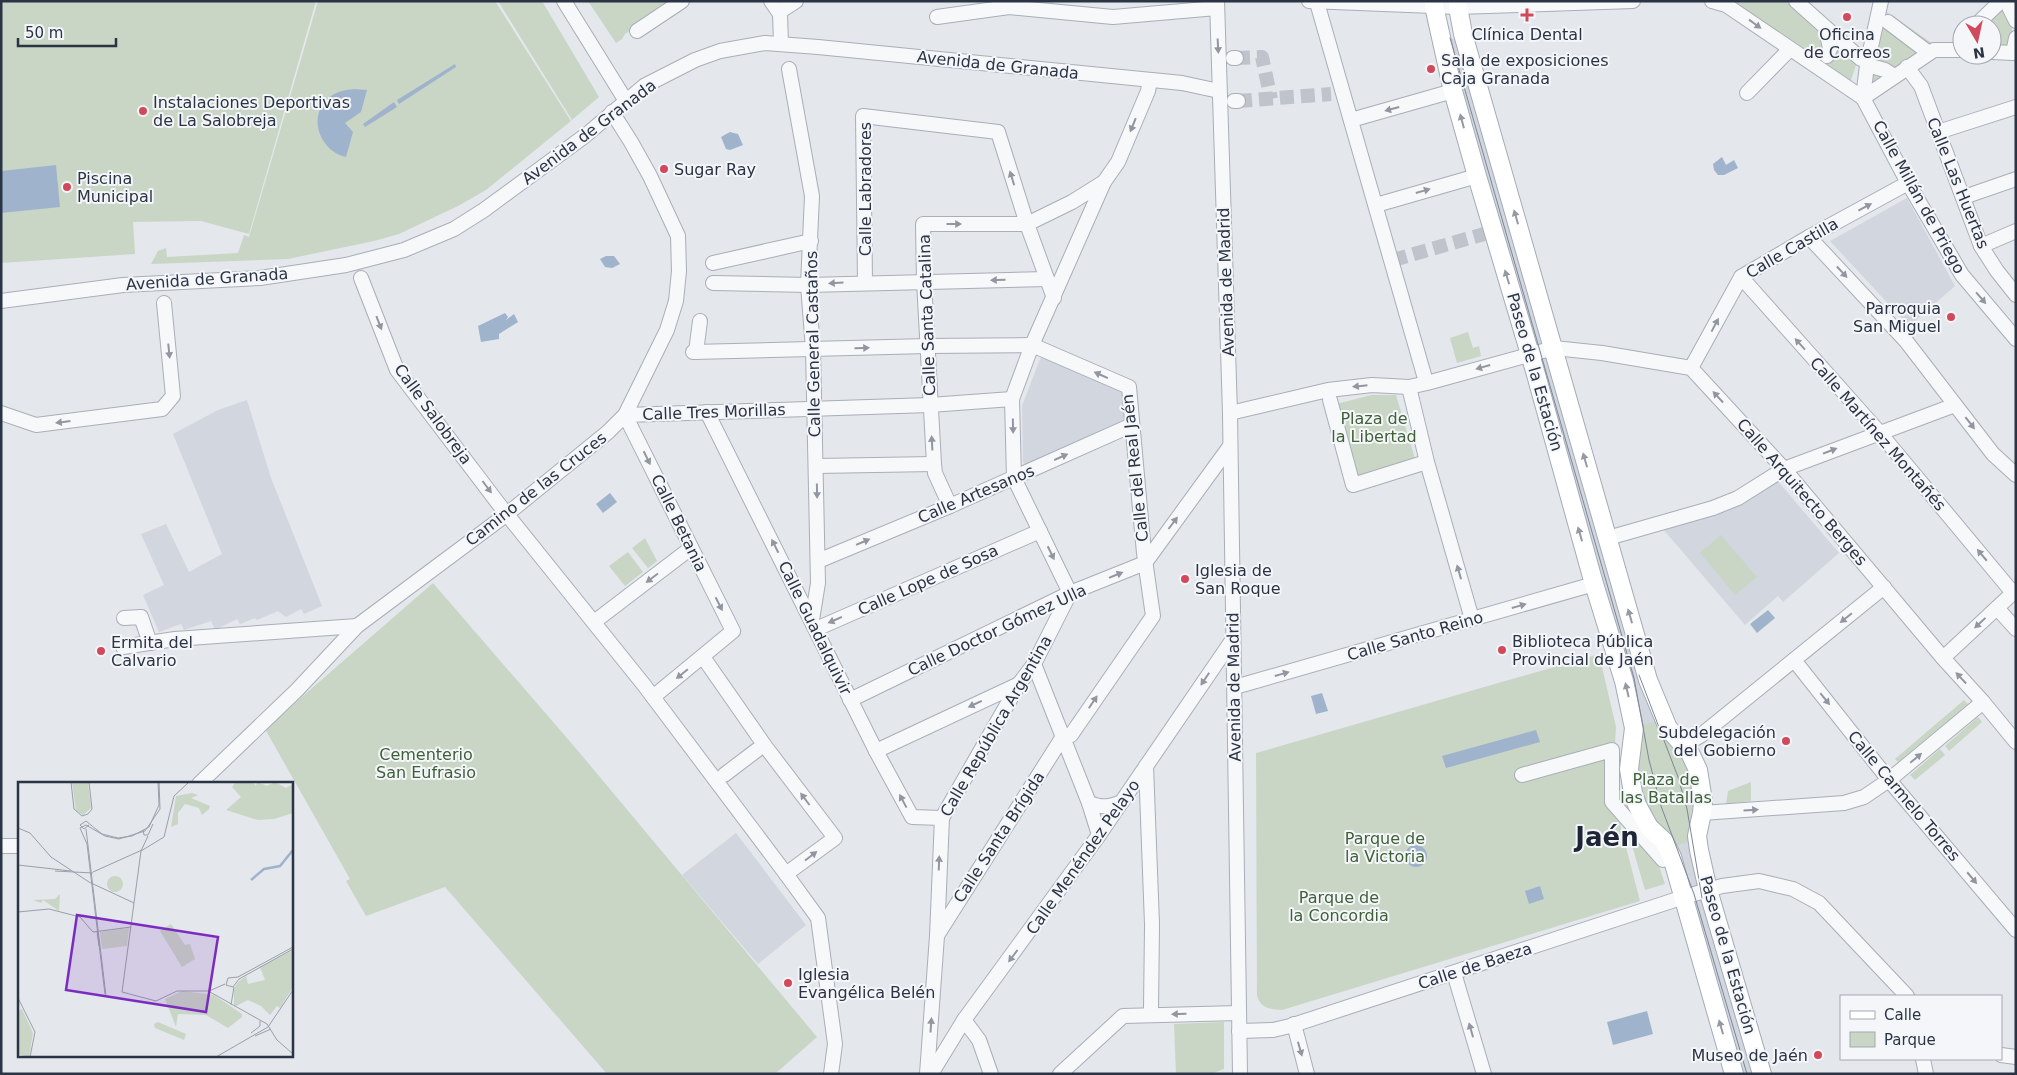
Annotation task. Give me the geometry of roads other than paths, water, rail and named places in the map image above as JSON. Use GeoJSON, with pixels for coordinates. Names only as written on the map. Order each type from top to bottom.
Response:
{"type":"FeatureCollection","features":[{"type":"Feature","properties":{"kind":"main road","name":"Paseo de la Estación"},"geometry":{"type":"LineString","coordinates":[[1444,4],[1454,91],[1594,584],[1624,680],[1631,710],[1633,738],[1629,769],[1636,805],[1649,827],[1664,841],[1672,857],[1734,1074]]}},
{"type":"Feature","properties":{"kind":"main road","name":"Paseo de la Estación"},"geometry":{"type":"LineString","coordinates":[[1444,4],[1463,34],[1648,680],[1668,728],[1684,745]]}},
{"type":"Feature","properties":{"kind":"main road"},"geometry":{"type":"LineString","coordinates":[[1684,745],[1690,753],[1699,776],[1702,791],[1702,813]]}},
{"type":"Feature","properties":{"kind":"main road","name":"Paseo de la Estación"},"geometry":{"type":"LineString","coordinates":[[1702,813],[1696,836],[1708,890],[1762,1074]]}},
{"type":"Feature","properties":{"kind":"street"},"geometry":{"type":"LineString","coordinates":[[564,1],[626,101]]}},
{"type":"Feature","properties":{"kind":"street"},"geometry":{"type":"LineString","coordinates":[[637,31],[682,1]]}},
{"type":"Feature","properties":{"kind":"street"},"geometry":{"type":"LineString","coordinates":[[781,44],[775,7],[796,1]]}},
{"type":"Feature","properties":{"kind":"street"},"geometry":{"type":"LineString","coordinates":[[1424,375],[1351,120],[1337,94],[1313,4],[1633,1]]}},
{"type":"Feature","properties":{"kind":"street"},"geometry":{"type":"LineString","coordinates":[[1712,1],[1726,5],[1863,98]]}},
{"type":"Feature","properties":{"kind":"street"},"geometry":{"type":"LineString","coordinates":[[1796,1],[1864,62],[1885,70],[1894,76]]}},
{"type":"Feature","properties":{"kind":"street"},"geometry":{"type":"LineString","coordinates":[[1986,15],[2001,1]]}},
{"type":"Feature","properties":{"kind":"street"},"geometry":{"type":"LineString","coordinates":[[2006,1],[2016,20]]}},
{"type":"Feature","properties":{"kind":"street"},"geometry":{"type":"LineString","coordinates":[[1863,98],[1864,62],[1883,3]]}},
{"type":"Feature","properties":{"kind":"street"},"geometry":{"type":"LineString","coordinates":[[937,17],[1008,4],[1113,17],[1217,5]]}},
{"type":"Feature","properties":{"kind":"street","name":"Avenida de Madrid"},"geometry":{"type":"LineString","coordinates":[[1217,5],[1230,413],[1240,1074]]}},
{"type":"Feature","properties":{"kind":"street"},"geometry":{"type":"LineString","coordinates":[[1888,22],[1929,53]]}},
{"type":"Feature","properties":{"kind":"street"},"geometry":{"type":"LineString","coordinates":[[1826,29],[1830,48],[1827,56]]}},
{"type":"Feature","properties":{"kind":"street"},"geometry":{"type":"LineString","coordinates":[[2014,54],[2016,38]]}},
{"type":"Feature","properties":{"kind":"street","name":"Avenida de Granada"},"geometry":{"type":"LineString","coordinates":[[3,299],[123,285],[260,278],[368,260],[404,250],[454,229],[484,210],[586,135],[650,83],[695,60],[720,51],[746,46],[765,43],[781,44],[1182,83],[1219,91]]}},
{"type":"Feature","properties":{"kind":"street"},"geometry":{"type":"LineString","coordinates":[[1747,93],[1790,49]]}},
{"type":"Feature","properties":{"kind":"street"},"geometry":{"type":"LineString","coordinates":[[1863,98],[1934,50],[1952,49]]}},
{"type":"Feature","properties":{"kind":"street","name":"Calle Las Huertas"},"geometry":{"type":"LineString","coordinates":[[1907,67],[1921,86],[1982,246],[1997,271],[2014,289]]}},
{"type":"Feature","properties":{"kind":"street","name":"Calle General Castaños"},"geometry":{"type":"LineString","coordinates":[[789,69],[812,196],[808,285],[813,349],[818,561],[814,624]]}},
{"type":"Feature","properties":{"kind":"street"},"geometry":{"type":"LineString","coordinates":[[1070,593],[1014,478],[1012,400],[1032,345],[1104,182],[1118,162],[1148,91],[1150,80]]}},
{"type":"Feature","properties":{"kind":"street"},"geometry":{"type":"LineString","coordinates":[[1351,120],[1454,91]]}},
{"type":"Feature","properties":{"kind":"street","name":"Calle Millán de Priego"},"geometry":{"type":"LineString","coordinates":[[1863,98],[1908,183],[1962,275],[2016,339]]}},
{"type":"Feature","properties":{"kind":"street"},"geometry":{"type":"LineString","coordinates":[[1938,132],[2016,107]]}},
{"type":"Feature","properties":{"kind":"street","name":"Camino de las Cruces"},"geometry":{"type":"LineString","coordinates":[[202,782],[297,690],[357,626],[507,514],[608,432],[625,415],[668,330],[676,301],[679,272],[678,236],[650,176],[612,112]]}},
{"type":"Feature","properties":{"kind":"street","name":"Calle Labradores"},"geometry":{"type":"LineString","coordinates":[[865,282],[863,116],[998,132],[1027,224]]}},
{"type":"Feature","properties":{"kind":"street"},"geometry":{"type":"LineString","coordinates":[[1376,204],[1477,176]]}},
{"type":"Feature","properties":{"kind":"street"},"geometry":{"type":"LineString","coordinates":[[1964,197],[2016,179]]}},
{"type":"Feature","properties":{"kind":"street"},"geometry":{"type":"LineString","coordinates":[[1054,298],[1053,278],[1027,224],[1072,202],[1104,182]]}},
{"type":"Feature","properties":{"kind":"street","name":"Calle Castilla"},"geometry":{"type":"LineString","coordinates":[[1692,368],[1740,277],[1908,183]]}},
{"type":"Feature","properties":{"kind":"street"},"geometry":{"type":"LineString","coordinates":[[1094,195],[1053,278],[1049,274],[1034,230],[1094,195]]}},
{"type":"Feature","properties":{"kind":"street","name":"Calle Santa Catalina"},"geometry":{"type":"LineString","coordinates":[[950,506],[935,473],[934,464],[924,281],[923,224],[1027,224]]}},
{"type":"Feature","properties":{"kind":"street"},"geometry":{"type":"LineString","coordinates":[[1982,246],[2016,231]]}},
{"type":"Feature","properties":{"kind":"street"},"geometry":{"type":"LineString","coordinates":[[1809,237],[1906,341],[1993,454],[2016,475]]}},
{"type":"Feature","properties":{"kind":"street"},"geometry":{"type":"LineString","coordinates":[[713,263],[811,241]]}},
{"type":"Feature","properties":{"kind":"street","name":"Calle Martínez Montañés"},"geometry":{"type":"LineString","coordinates":[[1740,277],[1879,432],[2014,592]]}},
{"type":"Feature","properties":{"kind":"street","name":"Calle Salobreja"},"geometry":{"type":"LineString","coordinates":[[361,278],[397,370],[507,514],[653,697],[818,918],[835,1044],[831,1074]]}},
{"type":"Feature","properties":{"kind":"street"},"geometry":{"type":"LineString","coordinates":[[713,283],[808,285],[1053,278]]}},
{"type":"Feature","properties":{"kind":"street"},"geometry":{"type":"LineString","coordinates":[[1,413],[36,425],[162,410],[173,396],[164,303]]}},
{"type":"Feature","properties":{"kind":"street"},"geometry":{"type":"LineString","coordinates":[[700,322],[695,352],[1032,345]]}},
{"type":"Feature","properties":{"kind":"street","name":"Calle del Real Jaén"},"geometry":{"type":"LineString","coordinates":[[1032,345],[1129,387],[1145,563],[1153,616],[1071,734],[1062,738]]}},
{"type":"Feature","properties":{"kind":"street"},"geometry":{"type":"LineString","coordinates":[[1230,413],[1328,390],[1372,385],[1409,387],[1554,348],[1602,353],[1692,368]]}},
{"type":"Feature","properties":{"kind":"street","name":"Calle Arquitecto Berges"},"geometry":{"type":"LineString","coordinates":[[1692,368],[1784,468],[1942,658],[1984,702],[2016,742]]}},
{"type":"Feature","properties":{"kind":"street"},"geometry":{"type":"LineString","coordinates":[[1409,387],[1427,462],[1472,619]]}},
{"type":"Feature","properties":{"kind":"street","name":"Calle Tres Morillas"},"geometry":{"type":"LineString","coordinates":[[625,415],[930,405],[1012,400]]}},
{"type":"Feature","properties":{"kind":"street"},"geometry":{"type":"LineString","coordinates":[[1330,400],[1354,485],[1420,464]]}},
{"type":"Feature","properties":{"kind":"street"},"geometry":{"type":"LineString","coordinates":[[1608,538],[1713,508],[1738,498],[1784,468],[1955,405]]}},
{"type":"Feature","properties":{"kind":"street","name":"Calle Guadalquivir"},"geometry":{"type":"LineString","coordinates":[[707,412],[814,624],[850,700],[912,817],[942,818]]}},
{"type":"Feature","properties":{"kind":"street","name":"Calle Betania"},"geometry":{"type":"LineString","coordinates":[[625,415],[733,632],[703,657]]}},
{"type":"Feature","properties":{"kind":"street","name":"Calle Artesanos"},"geometry":{"type":"LineString","coordinates":[[818,561],[950,506],[1132,426]]}},
{"type":"Feature","properties":{"kind":"street"},"geometry":{"type":"LineString","coordinates":[[1145,563],[1230,446]]}},
{"type":"Feature","properties":{"kind":"street"},"geometry":{"type":"LineString","coordinates":[[816,466],[934,464]]}},
{"type":"Feature","properties":{"kind":"street","name":"Calle Lope de Sosa"},"geometry":{"type":"LineString","coordinates":[[814,624],[1040,531]]}},
{"type":"Feature","properties":{"kind":"street"},"geometry":{"type":"LineString","coordinates":[[594,622],[691,548]]}},
{"type":"Feature","properties":{"kind":"street","name":"Calle Doctor Gómez Ulla"},"geometry":{"type":"LineString","coordinates":[[850,700],[1070,593],[1145,563]]}},
{"type":"Feature","properties":{"kind":"street","name":"Calle Santo Reino"},"geometry":{"type":"LineString","coordinates":[[1235,687],[1594,584]]}},
{"type":"Feature","properties":{"kind":"street"},"geometry":{"type":"LineString","coordinates":[[1684,745],[1700,736],[1884,587]]}},
{"type":"Feature","properties":{"kind":"street"},"geometry":{"type":"LineString","coordinates":[[1942,658],[2014,592]]}},
{"type":"Feature","properties":{"kind":"street","name":"Calle República Argentina"},"geometry":{"type":"LineString","coordinates":[[929,1074],[942,818],[1019,684],[1034,664],[1070,593]]}},
{"type":"Feature","properties":{"kind":"street"},"geometry":{"type":"LineString","coordinates":[[1997,608],[2016,629]]}},
{"type":"Feature","properties":{"kind":"street"},"geometry":{"type":"LineString","coordinates":[[124,618],[141,617],[150,643]]}},
{"type":"Feature","properties":{"kind":"street"},"geometry":{"type":"LineString","coordinates":[[124,647],[175,639],[357,626]]}},
{"type":"Feature","properties":{"kind":"street","name":"Calle Menéndez Pelayo"},"geometry":{"type":"LineString","coordinates":[[929,1074],[964,1020],[1099,835],[1233,638]]}},
{"type":"Feature","properties":{"kind":"street"},"geometry":{"type":"LineString","coordinates":[[653,697],[703,657],[765,746],[835,838],[786,874]]}},
{"type":"Feature","properties":{"kind":"street","name":"Calle Carmelo Torres"},"geometry":{"type":"LineString","coordinates":[[1794,660],[1889,780],[2016,930]]}},
{"type":"Feature","properties":{"kind":"street"},"geometry":{"type":"LineString","coordinates":[[1034,664],[1089,803],[1099,835]]}},
{"type":"Feature","properties":{"kind":"street"},"geometry":{"type":"LineString","coordinates":[[876,751],[1019,684]]}},
{"type":"Feature","properties":{"kind":"street"},"geometry":{"type":"LineString","coordinates":[[1702,813],[1844,803],[1864,797],[1889,780],[1984,702]]}},
{"type":"Feature","properties":{"kind":"street","name":"Calle Santa Brígida"},"geometry":{"type":"LineString","coordinates":[[937,936],[1062,738]]}},
{"type":"Feature","properties":{"kind":"street"},"geometry":{"type":"LineString","coordinates":[[724,775],[757,750]]}},
{"type":"Feature","properties":{"kind":"street"},"geometry":{"type":"LineString","coordinates":[[1522,775],[1612,750],[1612,802],[1663,860]]}},
{"type":"Feature","properties":{"kind":"street"},"geometry":{"type":"LineString","coordinates":[[1146,766],[1152,925],[1151,1008]]}},
{"type":"Feature","properties":{"kind":"street"},"geometry":{"type":"LineString","coordinates":[[1089,803],[1099,807],[1108,807],[1122,802]]}},
{"type":"Feature","properties":{"kind":"street"},"geometry":{"type":"LineString","coordinates":[[1,846],[18,846]]}},
{"type":"Feature","properties":{"kind":"street","name":"Calle de Baeza"},"geometry":{"type":"LineString","coordinates":[[1239,1031],[1273,1030],[1294,1024],[1684,897],[1708,890],[1759,881],[1793,889],[1819,904],[1906,995]]}},
{"type":"Feature","properties":{"kind":"street"},"geometry":{"type":"LineString","coordinates":[[1454,973],[1484,1074]]}},
{"type":"Feature","properties":{"kind":"street"},"geometry":{"type":"LineString","coordinates":[[1060,1074],[1123,1016],[1239,1013]]}},
{"type":"Feature","properties":{"kind":"street"},"geometry":{"type":"LineString","coordinates":[[964,1020],[979,1040],[991,1074]]}},
{"type":"Feature","properties":{"kind":"street"},"geometry":{"type":"LineString","coordinates":[[1294,1024],[1307,1074]]}},
{"type":"Feature","properties":{"kind":"street"},"geometry":{"type":"LineString","coordinates":[[2002,1055],[2016,1057]]}},
{"type":"Feature","properties":{"kind":"street"},"geometry":{"type":"LineString","coordinates":[[1923,1060],[1926,1074]]}},
{"type":"Feature","properties":{"kind":"water"},"geometry":{"type":"Polygon","coordinates":[[[455,64],[456,67],[399,104],[397,100],[455,64]]]}},
{"type":"Feature","properties":{"kind":"water"},"geometry":{"type":"Polygon","coordinates":[[[345,90],[367,90],[361,112],[345,123],[353,132],[346,157],[337,153],[323,140],[319,131],[319,112],[323,104],[331,96],[345,90]]]}},
{"type":"Feature","properties":{"kind":"water"},"geometry":{"type":"Polygon","coordinates":[[[394,102],[397,107],[365,127],[363,124],[394,102]]]}},
{"type":"Feature","properties":{"kind":"water"},"geometry":{"type":"Polygon","coordinates":[[[730,132],[738,134],[743,145],[730,150],[726,149],[721,137],[730,132]]]}},
{"type":"Feature","properties":{"kind":"water"},"geometry":{"type":"Polygon","coordinates":[[[1722,157],[1726,165],[1734,160],[1738,168],[1724,175],[1718,175],[1714,170],[1713,164],[1722,157]]]}},
{"type":"Feature","properties":{"kind":"water"},"geometry":{"type":"Polygon","coordinates":[[[56,165],[60,207],[1,213],[1,171],[56,165]]]}},
{"type":"Feature","properties":{"kind":"water"},"geometry":{"type":"Polygon","coordinates":[[[606,256],[614,256],[620,264],[612,268],[605,267],[600,259],[606,256]]]}},
{"type":"Feature","properties":{"kind":"water"},"geometry":{"type":"Polygon","coordinates":[[[505,313],[508,317],[506,320],[514,314],[518,322],[499,334],[499,339],[481,342],[478,326],[505,313]]]}},
{"type":"Feature","properties":{"kind":"water"},"geometry":{"type":"Polygon","coordinates":[[[610,493],[617,502],[603,513],[596,504],[610,493]]]}},
{"type":"Feature","properties":{"kind":"water"},"geometry":{"type":"Polygon","coordinates":[[[1768,610],[1775,618],[1757,633],[1750,624],[1768,610]]]}},
{"type":"Feature","properties":{"kind":"water"},"geometry":{"type":"Polygon","coordinates":[[[1322,693],[1328,711],[1316,714],[1311,696],[1322,693]]]}},
{"type":"Feature","properties":{"kind":"water"},"geometry":{"type":"Polygon","coordinates":[[[1536,730],[1540,742],[1446,768],[1442,756],[1536,730]]]}},
{"type":"Feature","properties":{"kind":"water"},"geometry":{"type":"Polygon","coordinates":[[[1416,845],[1424,848],[1427,856],[1424,864],[1416,867],[1408,864],[1405,856],[1408,848],[1416,845]]]}},
{"type":"Feature","properties":{"kind":"water"},"geometry":{"type":"Polygon","coordinates":[[[1540,886],[1544,899],[1529,904],[1525,891],[1540,886]]]}},
{"type":"Feature","properties":{"kind":"water"},"geometry":{"type":"Polygon","coordinates":[[[1647,1011],[1653,1034],[1613,1045],[1607,1022],[1647,1011]]]}},
{"type":"Feature","properties":{"kind":"tunnel"},"geometry":{"type":"LineString","coordinates":[[1236,58],[1262,57],[1271,99]]}},
{"type":"Feature","properties":{"kind":"tunnel"},"geometry":{"type":"LineString","coordinates":[[1238,101],[1331,94]]}},
{"type":"Feature","properties":{"kind":"tunnel"},"geometry":{"type":"LineString","coordinates":[[1393,260],[1484,234]]}},
{"type":"Feature","properties":{"kind":"tram line"},"geometry":{"type":"LineString","coordinates":[[1450,38],[1634,678],[1649,760],[1661,806],[1694,894],[1747,1074]]}},
{"type":"Feature","properties":{"kind":"tram line"},"geometry":{"type":"LineString","coordinates":[[1639,675],[1678,777],[1687,809],[1702,898]]}},
{"type":"Feature","properties":{"kind":"place","name":"Clínica Dental"},"geometry":{"type":"Point","coordinates":[1527,15]}},
{"type":"Feature","properties":{"kind":"place","name":"Oficina de Correos"},"geometry":{"type":"Point","coordinates":[1847,17]}},
{"type":"Feature","properties":{"kind":"place","name":"Sala de exposiciones Caja Granada"},"geometry":{"type":"Point","coordinates":[1431,69]}},
{"type":"Feature","properties":{"kind":"place","name":"Instalaciones Deportivas de La Salobreja"},"geometry":{"type":"Point","coordinates":[143,111]}},
{"type":"Feature","properties":{"kind":"place","name":"Sugar Ray"},"geometry":{"type":"Point","coordinates":[664,169]}},
{"type":"Feature","properties":{"kind":"place","name":"Piscina Municipal"},"geometry":{"type":"Point","coordinates":[67,187]}},
{"type":"Feature","properties":{"kind":"place","name":"Parroquia San Miguel"},"geometry":{"type":"Point","coordinates":[1951,317]}},
{"type":"Feature","properties":{"kind":"place","name":"Iglesia de San Roque"},"geometry":{"type":"Point","coordinates":[1185,579]}},
{"type":"Feature","properties":{"kind":"place","name":"Biblioteca Pública Provincial de Jaén"},"geometry":{"type":"Point","coordinates":[1502,650]}},
{"type":"Feature","properties":{"kind":"place","name":"Ermita del Calvario"},"geometry":{"type":"Point","coordinates":[101,651]}},
{"type":"Feature","properties":{"kind":"place","name":"Subdelegación del Gobierno"},"geometry":{"type":"Point","coordinates":[1786,741]}},
{"type":"Feature","properties":{"kind":"place","name":"Iglesia Evangélica Belén"},"geometry":{"type":"Point","coordinates":[788,983]}},
{"type":"Feature","properties":{"kind":"place","name":"Museo de Jaén"},"geometry":{"type":"Point","coordinates":[1818,1055]}},
{"type":"Feature","properties":{"kind":"district","name":"Jaén"},"geometry":{"type":"Point","coordinates":[1607,837]}},
{"type":"Feature","properties":{"kind":"park label","name":"Plaza de la Libertad"},"geometry":{"type":"Point","coordinates":[1374,427]}},
{"type":"Feature","properties":{"kind":"park label","name":"Cementerio San Eufrasio"},"geometry":{"type":"Point","coordinates":[426,763]}},
{"type":"Feature","properties":{"kind":"park label","name":"Plaza de las Batallas"},"geometry":{"type":"Point","coordinates":[1666,788]}},
{"type":"Feature","properties":{"kind":"park label","name":"Parque de la Victoria"},"geometry":{"type":"Point","coordinates":[1385,847]}},
{"type":"Feature","properties":{"kind":"park label","name":"Parque de la Concordia"},"geometry":{"type":"Point","coordinates":[1339,906]}}]}
